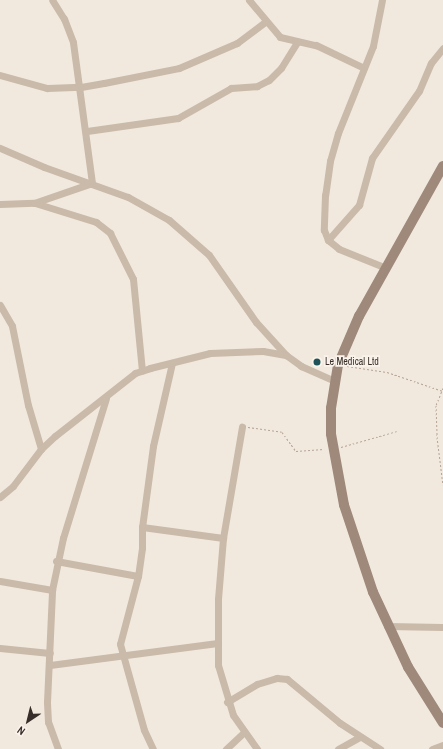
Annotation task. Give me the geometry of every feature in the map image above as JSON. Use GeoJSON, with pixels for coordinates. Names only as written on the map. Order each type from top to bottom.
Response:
{"type":"FeatureCollection","features":[{"type":"Feature","properties":{"kind":"main road"},"geometry":{"type":"LineString","coordinates":[[443,166],[359,316],[338,364],[334,381],[331,408],[333,448],[344,505],[387,626],[408,667],[443,723]]}},
{"type":"Feature","properties":{"kind":"street"},"geometry":{"type":"LineString","coordinates":[[52,0],[73,42],[87,131],[92,183]]}},
{"type":"Feature","properties":{"kind":"street"},"geometry":{"type":"LineString","coordinates":[[249,0],[280,37],[316,45],[364,68]]}},
{"type":"Feature","properties":{"kind":"street"},"geometry":{"type":"LineString","coordinates":[[382,0],[373,46],[338,133],[330,161],[325,195],[324,230],[328,240],[339,249],[386,268]]}},
{"type":"Feature","properties":{"kind":"street"},"geometry":{"type":"LineString","coordinates":[[0,74],[47,88],[81,88],[179,68],[237,43],[266,21]]}},
{"type":"Feature","properties":{"kind":"street"},"geometry":{"type":"LineString","coordinates":[[87,131],[178,118],[231,88],[257,86],[269,80],[281,68],[297,42]]}},
{"type":"Feature","properties":{"kind":"street"},"geometry":{"type":"LineString","coordinates":[[328,240],[359,205],[372,158],[419,91],[431,63],[443,48]]}},
{"type":"Feature","properties":{"kind":"street"},"geometry":{"type":"LineString","coordinates":[[0,148],[128,197],[185,231],[209,255],[256,322],[286,355],[301,366],[334,381]]}},
{"type":"Feature","properties":{"kind":"street"},"geometry":{"type":"LineString","coordinates":[[0,204],[34,202],[92,183]]}},
{"type":"Feature","properties":{"kind":"street"},"geometry":{"type":"LineString","coordinates":[[34,202],[96,222],[110,233],[133,278],[142,371]]}},
{"type":"Feature","properties":{"kind":"street"},"geometry":{"type":"LineString","coordinates":[[0,305],[12,326],[26,398],[41,449]]}},
{"type":"Feature","properties":{"kind":"street"},"geometry":{"type":"LineString","coordinates":[[0,497],[13,486],[41,449],[106,398],[122,383],[142,371],[210,353],[231,351],[286,355]]}},
{"type":"Feature","properties":{"kind":"street"},"geometry":{"type":"LineString","coordinates":[[153,749],[144,730],[120,644],[122,630],[138,576],[142,527],[153,446],[172,363]]}},
{"type":"Feature","properties":{"kind":"street"},"geometry":{"type":"LineString","coordinates":[[58,749],[48,722],[52,590],[56,561],[96,423],[106,398]]}},
{"type":"Feature","properties":{"kind":"street"},"geometry":{"type":"LineString","coordinates":[[242,427],[223,538],[218,599],[218,665],[227,702],[244,733],[257,749]]}},
{"type":"Feature","properties":{"kind":"street"},"geometry":{"type":"LineString","coordinates":[[142,527],[223,538]]}},
{"type":"Feature","properties":{"kind":"street"},"geometry":{"type":"LineString","coordinates":[[56,561],[138,576]]}},
{"type":"Feature","properties":{"kind":"street"},"geometry":{"type":"LineString","coordinates":[[0,581],[52,590]]}},
{"type":"Feature","properties":{"kind":"street"},"geometry":{"type":"LineString","coordinates":[[387,626],[443,626]]}},
{"type":"Feature","properties":{"kind":"street"},"geometry":{"type":"LineString","coordinates":[[50,665],[218,643]]}},
{"type":"Feature","properties":{"kind":"street"},"geometry":{"type":"LineString","coordinates":[[0,648],[50,652]]}},
{"type":"Feature","properties":{"kind":"street"},"geometry":{"type":"LineString","coordinates":[[227,702],[257,684],[277,678],[286,679],[360,737],[380,749]]}},
{"type":"Feature","properties":{"kind":"street"},"geometry":{"type":"LineString","coordinates":[[226,749],[244,733]]}},
{"type":"Feature","properties":{"kind":"street"},"geometry":{"type":"LineString","coordinates":[[338,749],[360,737]]}},
{"type":"Feature","properties":{"kind":"street"},"geometry":{"type":"LineString","coordinates":[[432,749],[443,745]]}},
{"type":"Feature","properties":{"kind":"path"},"geometry":{"type":"LineString","coordinates":[[338,364],[387,372],[443,390],[436,405],[437,437],[443,485]]}},
{"type":"Feature","properties":{"kind":"path"},"geometry":{"type":"LineString","coordinates":[[242,427],[282,432],[296,451],[333,448],[397,431]]}},
{"type":"Feature","properties":{"kind":"place","name":"Le Medical Ltd"},"geometry":{"type":"Point","coordinates":[317,362]}}]}
